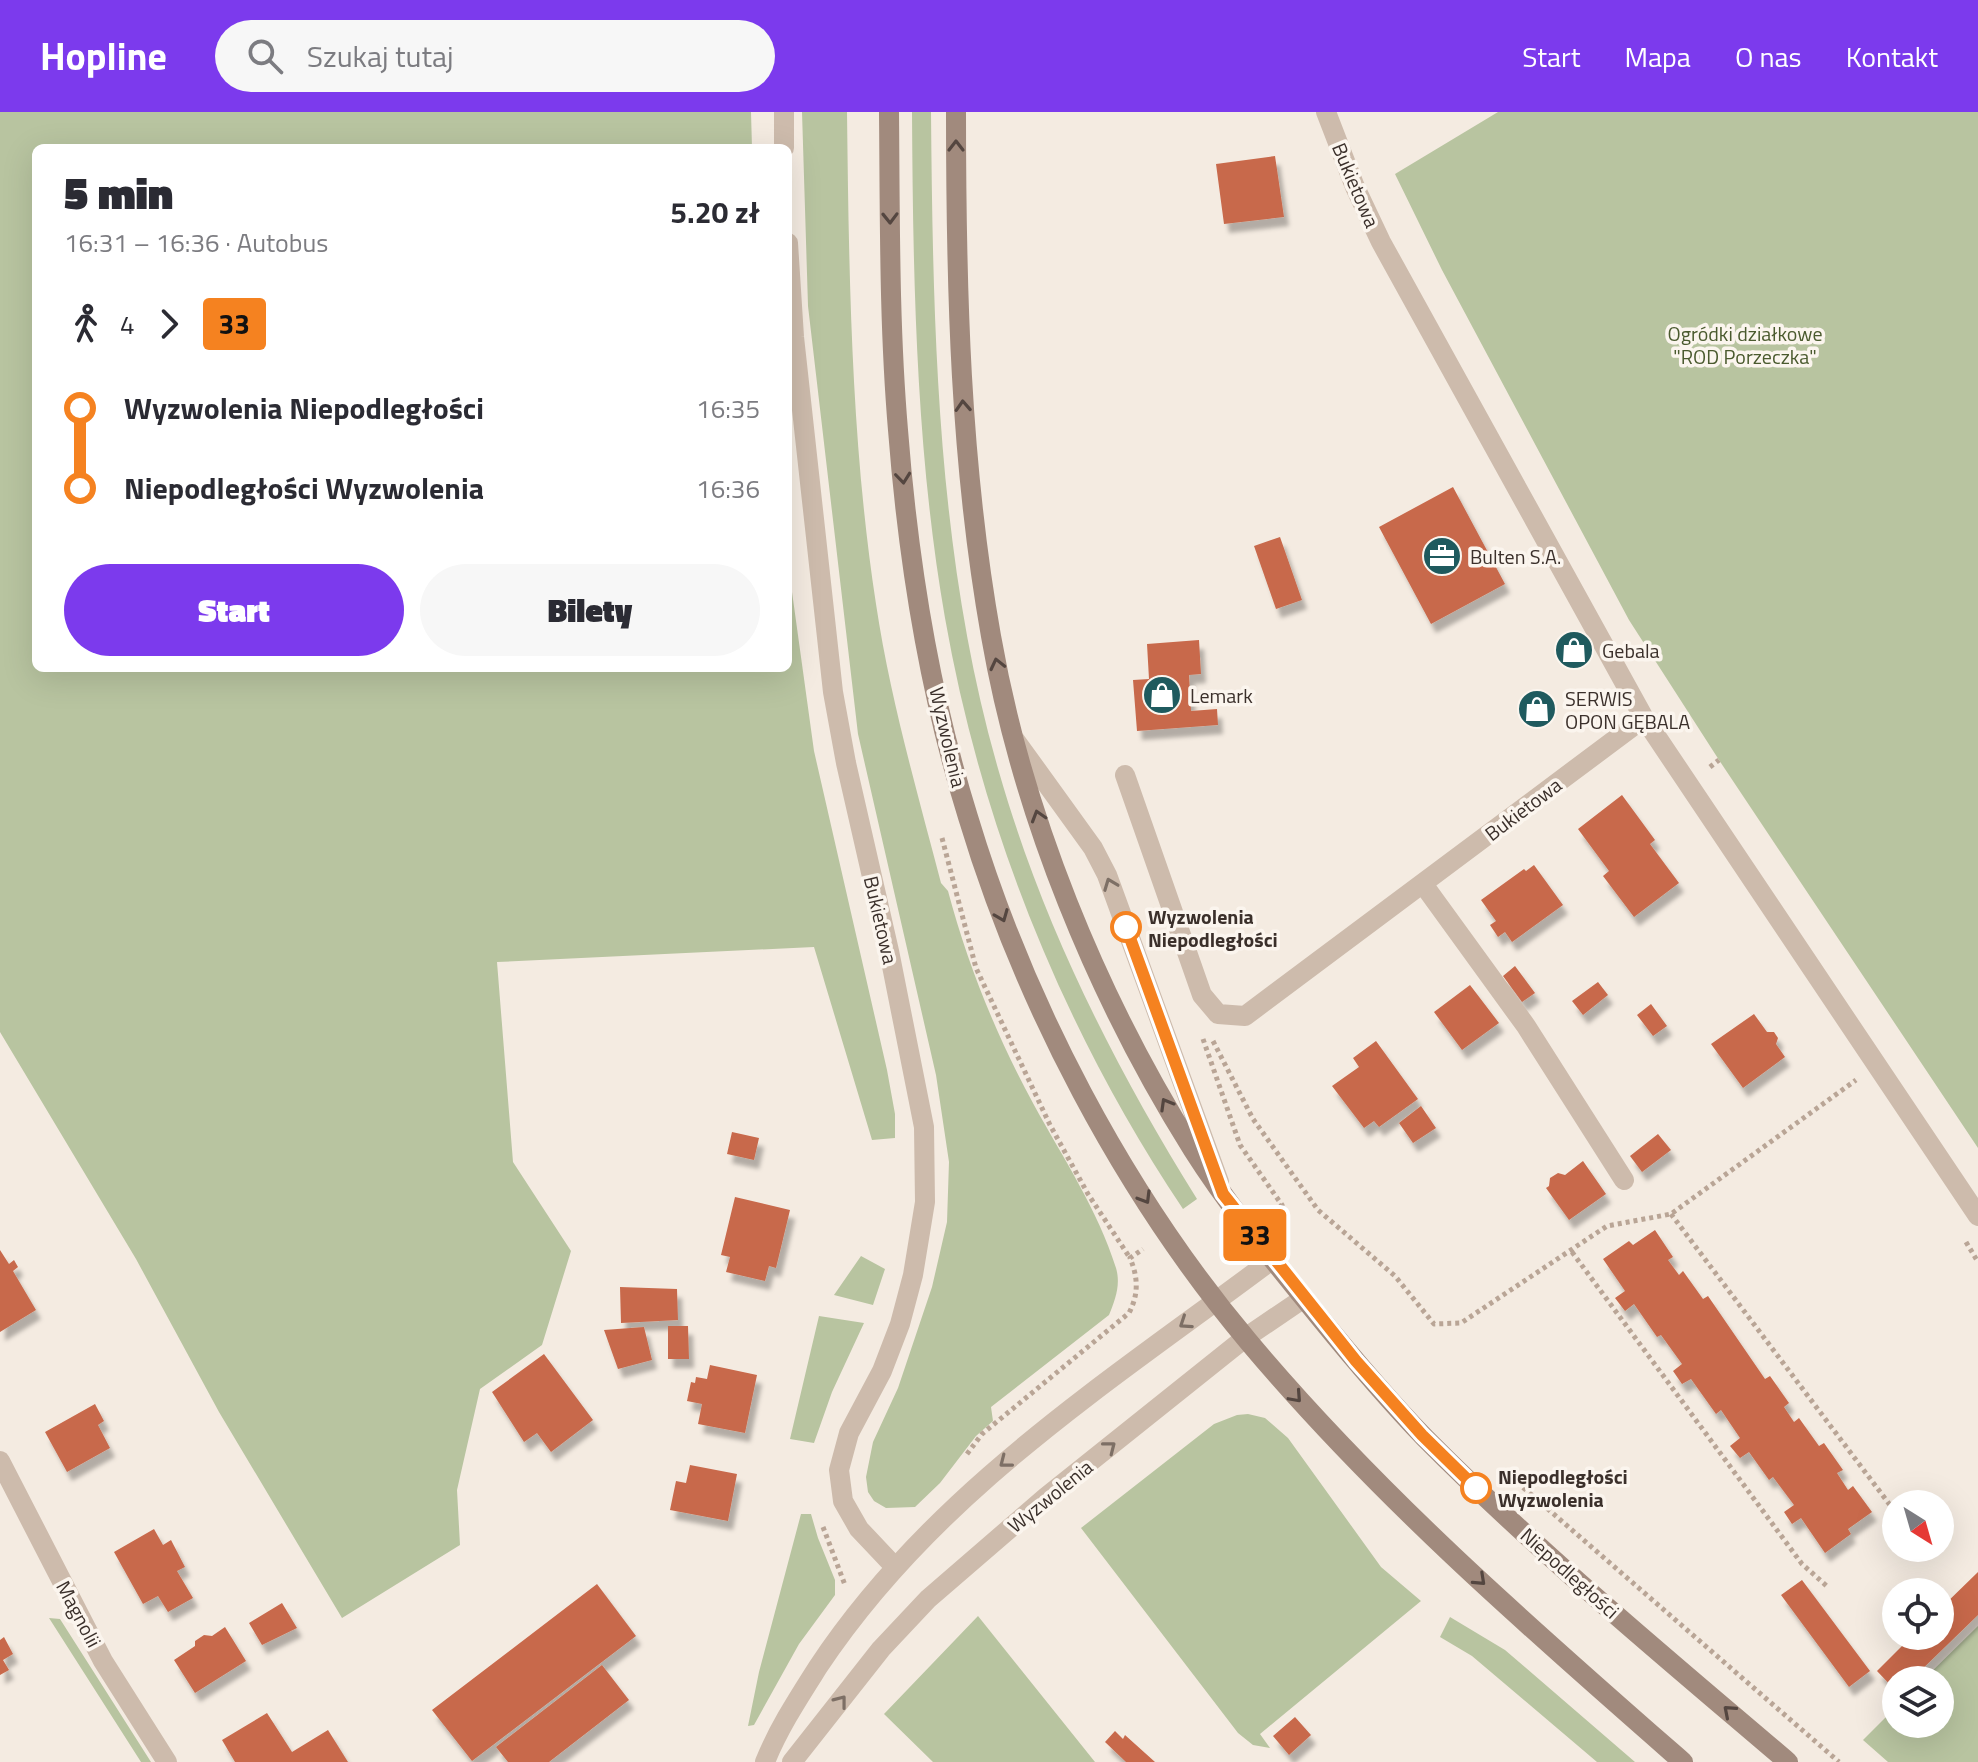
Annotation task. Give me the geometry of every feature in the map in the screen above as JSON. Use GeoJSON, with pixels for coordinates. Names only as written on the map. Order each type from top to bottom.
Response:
{"type":"FeatureCollection","features":[{"type":"Feature","properties":{"kind":"main road","name":"Wyzwolenia"},"geometry":{"type":"LineString","coordinates":[[889,112],[897,429],[920,611],[941,716],[967,816],[1027,977],[1085,1095],[1113,1146],[1216,1302]]}},
{"type":"Feature","properties":{"kind":"main road"},"geometry":{"type":"LineString","coordinates":[[956,112],[958,315],[964,429],[974,527],[992,641],[1015,740],[1054,866],[1133,1045],[1169,1110],[1223,1194],[1304,1298]]}},
{"type":"Feature","properties":{"kind":"main road","name":"Niepodległości"},"geometry":{"type":"LineString","coordinates":[[1304,1298],[1422,1435],[1494,1506],[1788,1762]]}},
{"type":"Feature","properties":{"kind":"main road"},"geometry":{"type":"LineString","coordinates":[[1216,1302],[1295,1396],[1388,1494],[1517,1615],[1683,1762]]}},
{"type":"Feature","properties":{"kind":"street"},"geometry":{"type":"LineString","coordinates":[[784,112],[784,144]]}},
{"type":"Feature","properties":{"kind":"street","name":"Bukietowa"},"geometry":{"type":"LineString","coordinates":[[1326,112],[1355,187],[1381,242],[1644,718],[1978,1216]]}},
{"type":"Feature","properties":{"kind":"street","name":"Bukietowa"},"geometry":{"type":"LineString","coordinates":[[792,305],[833,692],[924,1127],[925,1202],[913,1275],[900,1324],[882,1371],[849,1433],[839,1470],[843,1501],[859,1529],[887,1559]]}},
{"type":"Feature","properties":{"kind":"street","name":"Bukietowa"},"geometry":{"type":"LineString","coordinates":[[1125,775],[1202,995],[1218,1014],[1245,1016],[1644,718]]}},
{"type":"Feature","properties":{"kind":"street"},"geometry":{"type":"LineString","coordinates":[[1015,740],[1093,848],[1107,875],[1223,1194]]}},
{"type":"Feature","properties":{"kind":"street"},"geometry":{"type":"LineString","coordinates":[[1423,884],[1526,1026],[1624,1180]]}},
{"type":"Feature","properties":{"kind":"street"},"geometry":{"type":"LineString","coordinates":[[765,1762],[802,1692],[887,1559],[925,1534],[995,1470],[1154,1345],[1273,1259]]}},
{"type":"Feature","properties":{"kind":"street","name":"Wyzwolenia"},"geometry":{"type":"LineString","coordinates":[[792,1762],[881,1649],[928,1599],[1046,1497],[1245,1338],[1304,1298]]}},
{"type":"Feature","properties":{"kind":"street","name":"Magnolii"},"geometry":{"type":"LineString","coordinates":[[0,1461],[103,1661],[167,1762]]}},
{"type":"Feature","properties":{"kind":"path"},"geometry":{"type":"LineString","coordinates":[[1270,1213],[1282,1205],[1240,1145],[1203,1039],[1211,1037],[1253,1119],[1318,1210],[1395,1276],[1434,1324],[1461,1323],[1607,1226],[1671,1214],[1857,1079]]}},
{"type":"Feature","properties":{"kind":"path"},"geometry":{"type":"LineString","coordinates":[[1262,1201],[1278,1224]]}},
{"type":"Feature","properties":{"kind":"path"},"geometry":{"type":"LineString","coordinates":[[1671,1214],[1882,1494]]}},
{"type":"Feature","properties":{"kind":"path"},"geometry":{"type":"LineString","coordinates":[[960,1465],[982,1434],[1129,1313],[1136,1299],[1136,1271],[1130,1258],[1168,1232]]}},
{"type":"Feature","properties":{"kind":"path"},"geometry":{"type":"LineString","coordinates":[[1572,1252],[1802,1564],[1829,1588]]}},
{"type":"Feature","properties":{"kind":"path"},"geometry":{"type":"LineString","coordinates":[[1507,1474],[1839,1762]]}},
{"type":"Feature","properties":{"kind":"path"},"geometry":{"type":"LineString","coordinates":[[821,1521],[846,1588],[844,1598]]}},
{"type":"Feature","properties":{"kind":"path"},"geometry":{"type":"LineString","coordinates":[[846,1588],[887,1559]]}},
{"type":"Feature","properties":{"kind":"green space"},"geometry":{"type":"Polygon","coordinates":[[[0,112],[751,112],[752,144],[32,144],[32,672],[792,672],[792,592],[814,751],[887,1070],[895,1114],[895,1138],[872,1140],[814,947],[497,962],[513,1162],[571,1251],[542,1345],[480,1389],[457,1490],[460,1545],[342,1618],[219,1412],[136,1259],[0,1032],[0,112]]]}},
{"type":"Feature","properties":{"kind":"green space"},"geometry":{"type":"Polygon","coordinates":[[[802,112],[847,112],[853,359],[868,543],[889,674],[941,883],[948,891],[974,974],[996,1027],[1034,1105],[1090,1205],[1118,1280],[1109,1315],[991,1407],[993,1421],[976,1436],[940,1483],[915,1507],[886,1508],[874,1501],[868,1492],[866,1477],[873,1442],[898,1388],[932,1287],[947,1222],[949,1162],[936,1075],[858,734],[808,306],[802,112]]]}},
{"type":"Feature","properties":{"kind":"green space"},"geometry":{"type":"Polygon","coordinates":[[[912,112],[931,112],[934,278],[942,445],[962,610],[978,691],[1017,829],[1059,939],[1109,1045],[1197,1199],[1183,1209],[1101,1071],[1033,926],[1005,851],[961,697],[935,556],[922,430],[915,303],[912,112]]]}},
{"type":"Feature","properties":{"kind":"green space","name":"Ogródki działkowe \"ROD Porzeczka\""},"geometry":{"type":"Polygon","coordinates":[[[1498,112],[1978,112],[1978,1148],[1629,620],[1442,270],[1395,174],[1498,112]]]}},
{"type":"Feature","properties":{"kind":"green space"},"geometry":{"type":"Polygon","coordinates":[[[861,1256],[885,1269],[873,1305],[834,1295],[861,1256]]]}},
{"type":"Feature","properties":{"kind":"green space"},"geometry":{"type":"Polygon","coordinates":[[[819,1316],[864,1323],[832,1392],[814,1443],[790,1439],[819,1316]]]}},
{"type":"Feature","properties":{"kind":"green space"},"geometry":{"type":"Polygon","coordinates":[[[1237,1415],[1265,1418],[1288,1438],[1381,1567],[1421,1601],[1260,1734],[1270,1748],[1253,1745],[1238,1733],[1081,1528],[1214,1424],[1237,1415]]]}},
{"type":"Feature","properties":{"kind":"green space"},"geometry":{"type":"Polygon","coordinates":[[[801,1514],[811,1514],[835,1580],[835,1595],[799,1644],[754,1725],[748,1726],[759,1672],[801,1514]]]}},
{"type":"Feature","properties":{"kind":"green space"},"geometry":{"type":"Polygon","coordinates":[[[978,1616],[1095,1762],[933,1762],[884,1714],[978,1616]]]}},
{"type":"Feature","properties":{"kind":"green space"},"geometry":{"type":"Polygon","coordinates":[[[1450,1617],[1505,1650],[1635,1762],[1597,1762],[1472,1656],[1440,1637],[1450,1617]]]}},
{"type":"Feature","properties":{"kind":"green space"},"geometry":{"type":"Polygon","coordinates":[[[49,1618],[60,1619],[151,1762],[141,1762],[49,1618]]]}},
{"type":"Feature","properties":{"kind":"green space"},"geometry":{"type":"Polygon","coordinates":[[[1978,1626],[1978,1762],[1888,1762],[1863,1740],[1882,1721],[1882,1738],[1954,1738],[1954,1666],[1937,1666],[1978,1626]]]}},
{"type":"Feature","properties":{"kind":"building"},"geometry":{"type":"Polygon","coordinates":[[[1275,156],[1284,217],[1224,224],[1216,164],[1275,156]]]}},
{"type":"Feature","properties":{"kind":"building","name":"Bulten S.A."},"geometry":{"type":"Polygon","coordinates":[[[1453,487],[1505,584],[1431,624],[1379,527],[1453,487]]]}},
{"type":"Feature","properties":{"kind":"building"},"geometry":{"type":"Polygon","coordinates":[[[1280,537],[1302,600],[1276,609],[1254,546],[1280,537]]]}},
{"type":"Feature","properties":{"kind":"building","name":"Lemark"},"geometry":{"type":"Polygon","coordinates":[[[1199,640],[1201,674],[1189,675],[1191,711],[1217,709],[1218,725],[1137,731],[1133,680],[1149,679],[1147,644],[1199,640]]]}},
{"type":"Feature","properties":{"kind":"building"},"geometry":{"type":"Polygon","coordinates":[[[1622,795],[1655,840],[1650,844],[1679,883],[1634,917],[1603,876],[1609,871],[1578,829],[1622,795]]]}},
{"type":"Feature","properties":{"kind":"building"},"geometry":{"type":"Polygon","coordinates":[[[1534,865],[1563,905],[1512,942],[1505,932],[1498,937],[1490,925],[1496,921],[1481,900],[1534,865]]]}},
{"type":"Feature","properties":{"kind":"building"},"geometry":{"type":"Polygon","coordinates":[[[1515,966],[1535,993],[1522,1002],[1503,976],[1515,966]]]}},
{"type":"Feature","properties":{"kind":"building"},"geometry":{"type":"Polygon","coordinates":[[[1598,982],[1608,995],[1583,1015],[1572,1001],[1598,982]]]}},
{"type":"Feature","properties":{"kind":"building"},"geometry":{"type":"Polygon","coordinates":[[[1470,985],[1499,1023],[1462,1050],[1434,1012],[1470,985]]]}},
{"type":"Feature","properties":{"kind":"building"},"geometry":{"type":"Polygon","coordinates":[[[1651,1004],[1667,1026],[1653,1036],[1637,1015],[1651,1004]]]}},
{"type":"Feature","properties":{"kind":"building"},"geometry":{"type":"Polygon","coordinates":[[[1754,1014],[1767,1032],[1774,1032],[1778,1038],[1776,1044],[1785,1057],[1743,1088],[1711,1044],[1754,1014]]]}},
{"type":"Feature","properties":{"kind":"building"},"geometry":{"type":"Polygon","coordinates":[[[1376,1041],[1418,1099],[1379,1127],[1374,1121],[1364,1128],[1332,1086],[1359,1067],[1353,1058],[1376,1041]]]}},
{"type":"Feature","properties":{"kind":"building"},"geometry":{"type":"Polygon","coordinates":[[[1421,1106],[1436,1128],[1413,1143],[1399,1123],[1421,1106]]]}},
{"type":"Feature","properties":{"kind":"building"},"geometry":{"type":"Polygon","coordinates":[[[732,1132],[759,1138],[754,1160],[727,1154],[732,1132]]]}},
{"type":"Feature","properties":{"kind":"building"},"geometry":{"type":"Polygon","coordinates":[[[1658,1134],[1671,1150],[1642,1172],[1630,1156],[1658,1134]]]}},
{"type":"Feature","properties":{"kind":"building"},"geometry":{"type":"Polygon","coordinates":[[[1583,1161],[1606,1194],[1569,1220],[1546,1188],[1550,1178],[1558,1173],[1565,1175],[1583,1161]]]}},
{"type":"Feature","properties":{"kind":"building"},"geometry":{"type":"Polygon","coordinates":[[[735,1197],[790,1210],[776,1268],[769,1266],[765,1281],[726,1272],[730,1257],[721,1255],[735,1197]]]}},
{"type":"Feature","properties":{"kind":"building"},"geometry":{"type":"Polygon","coordinates":[[[1655,1230],[1673,1257],[1668,1260],[1679,1275],[1683,1271],[1703,1299],[1708,1296],[1765,1379],[1770,1376],[1789,1403],[1784,1407],[1794,1422],[1799,1418],[1819,1446],[1824,1443],[1843,1470],[1837,1473],[1848,1490],[1853,1486],[1872,1512],[1848,1529],[1851,1534],[1825,1553],[1801,1518],[1792,1524],[1784,1512],[1794,1505],[1773,1477],[1769,1480],[1749,1452],[1740,1458],[1730,1446],[1740,1438],[1721,1410],[1716,1414],[1691,1379],[1682,1384],[1673,1371],[1682,1364],[1661,1335],[1657,1337],[1634,1304],[1625,1311],[1615,1298],[1625,1291],[1603,1259],[1629,1241],[1633,1245],[1655,1230]]]}},
{"type":"Feature","properties":{"kind":"building"},"geometry":{"type":"Polygon","coordinates":[[[0,1250],[9,1264],[14,1260],[18,1267],[13,1271],[36,1310],[0,1332],[0,1250]]]}},
{"type":"Feature","properties":{"kind":"building"},"geometry":{"type":"Polygon","coordinates":[[[620,1287],[677,1289],[678,1320],[621,1323],[620,1287]]]}},
{"type":"Feature","properties":{"kind":"building"},"geometry":{"type":"Polygon","coordinates":[[[668,1326],[688,1326],[689,1359],[668,1359],[668,1326]]]}},
{"type":"Feature","properties":{"kind":"building"},"geometry":{"type":"Polygon","coordinates":[[[644,1327],[652,1360],[618,1369],[604,1330],[644,1327]]]}},
{"type":"Feature","properties":{"kind":"building"},"geometry":{"type":"Polygon","coordinates":[[[544,1354],[593,1420],[551,1452],[537,1433],[524,1442],[492,1392],[544,1354]]]}},
{"type":"Feature","properties":{"kind":"building"},"geometry":{"type":"Polygon","coordinates":[[[710,1365],[757,1375],[745,1433],[698,1424],[702,1404],[687,1401],[691,1382],[695,1383],[696,1377],[707,1379],[710,1365]]]}},
{"type":"Feature","properties":{"kind":"building"},"geometry":{"type":"Polygon","coordinates":[[[95,1404],[104,1421],[98,1425],[110,1448],[67,1472],[45,1432],[95,1404]]]}},
{"type":"Feature","properties":{"kind":"building"},"geometry":{"type":"Polygon","coordinates":[[[690,1465],[737,1474],[728,1521],[670,1510],[676,1481],[686,1483],[690,1465]]]}},
{"type":"Feature","properties":{"kind":"building"},"geometry":{"type":"Polygon","coordinates":[[[154,1529],[163,1545],[171,1540],[185,1567],[177,1571],[193,1598],[168,1612],[158,1596],[143,1604],[114,1552],[154,1529]]]}},
{"type":"Feature","properties":{"kind":"building"},"geometry":{"type":"Polygon","coordinates":[[[1978,1572],[1978,1615],[1954,1638],[1954,1595],[1978,1572]]]}},
{"type":"Feature","properties":{"kind":"building"},"geometry":{"type":"Polygon","coordinates":[[[1802,1580],[1870,1671],[1849,1687],[1781,1595],[1802,1580]]]}},
{"type":"Feature","properties":{"kind":"building"},"geometry":{"type":"Polygon","coordinates":[[[597,1584],[636,1636],[472,1761],[432,1710],[597,1584]]]}},
{"type":"Feature","properties":{"kind":"building"},"geometry":{"type":"Polygon","coordinates":[[[282,1603],[297,1628],[262,1645],[249,1623],[282,1603]]]}},
{"type":"Feature","properties":{"kind":"building"},"geometry":{"type":"Polygon","coordinates":[[[225,1627],[246,1661],[195,1693],[174,1660],[195,1646],[195,1641],[204,1635],[212,1636],[225,1627]]]}},
{"type":"Feature","properties":{"kind":"building"},"geometry":{"type":"Polygon","coordinates":[[[4,1637],[13,1654],[3,1660],[9,1670],[0,1675],[0,1640],[4,1637]]]}},
{"type":"Feature","properties":{"kind":"building"},"geometry":{"type":"Polygon","coordinates":[[[1898,1650],[1942,1650],[1925,1666],[1882,1666],[1898,1650]]]}},
{"type":"Feature","properties":{"kind":"building"},"geometry":{"type":"Polygon","coordinates":[[[602,1665],[629,1700],[549,1762],[508,1762],[496,1747],[602,1665]]]}},
{"type":"Feature","properties":{"kind":"building"},"geometry":{"type":"Polygon","coordinates":[[[267,1713],[292,1752],[328,1730],[348,1762],[235,1762],[222,1740],[267,1713]]]}},
{"type":"Feature","properties":{"kind":"building"},"geometry":{"type":"Polygon","coordinates":[[[1295,1717],[1311,1735],[1289,1755],[1273,1736],[1295,1717]]]}},
{"type":"Feature","properties":{"kind":"building"},"geometry":{"type":"Polygon","coordinates":[[[1115,1731],[1123,1739],[1125,1735],[1155,1762],[1126,1762],[1105,1742],[1115,1731]]]}},
{"type":"Feature","properties":{"kind":"bus line","name":"33"},"geometry":{"type":"LineString","coordinates":[[1126,927],[1223,1194],[1356,1361],[1422,1435],[1476,1488]]}},
{"type":"Feature","properties":{"kind":"place","name":"Bulten S.A."},"geometry":{"type":"Point","coordinates":[1442,556]}},
{"type":"Feature","properties":{"kind":"place","name":"Gebala"},"geometry":{"type":"Point","coordinates":[1574,650]}},
{"type":"Feature","properties":{"kind":"place","name":"Lemark"},"geometry":{"type":"Point","coordinates":[1162,695]}},
{"type":"Feature","properties":{"kind":"place","name":"SERWIS OPON GĘBALA"},"geometry":{"type":"Point","coordinates":[1537,709]}},
{"type":"Feature","properties":{"kind":"place","name":"Wyzwolenia Niepodległości"},"geometry":{"type":"Point","coordinates":[1126,927]}},
{"type":"Feature","properties":{"kind":"place","name":"Niepodległości Wyzwolenia"},"geometry":{"type":"Point","coordinates":[1476,1488]}}]}
